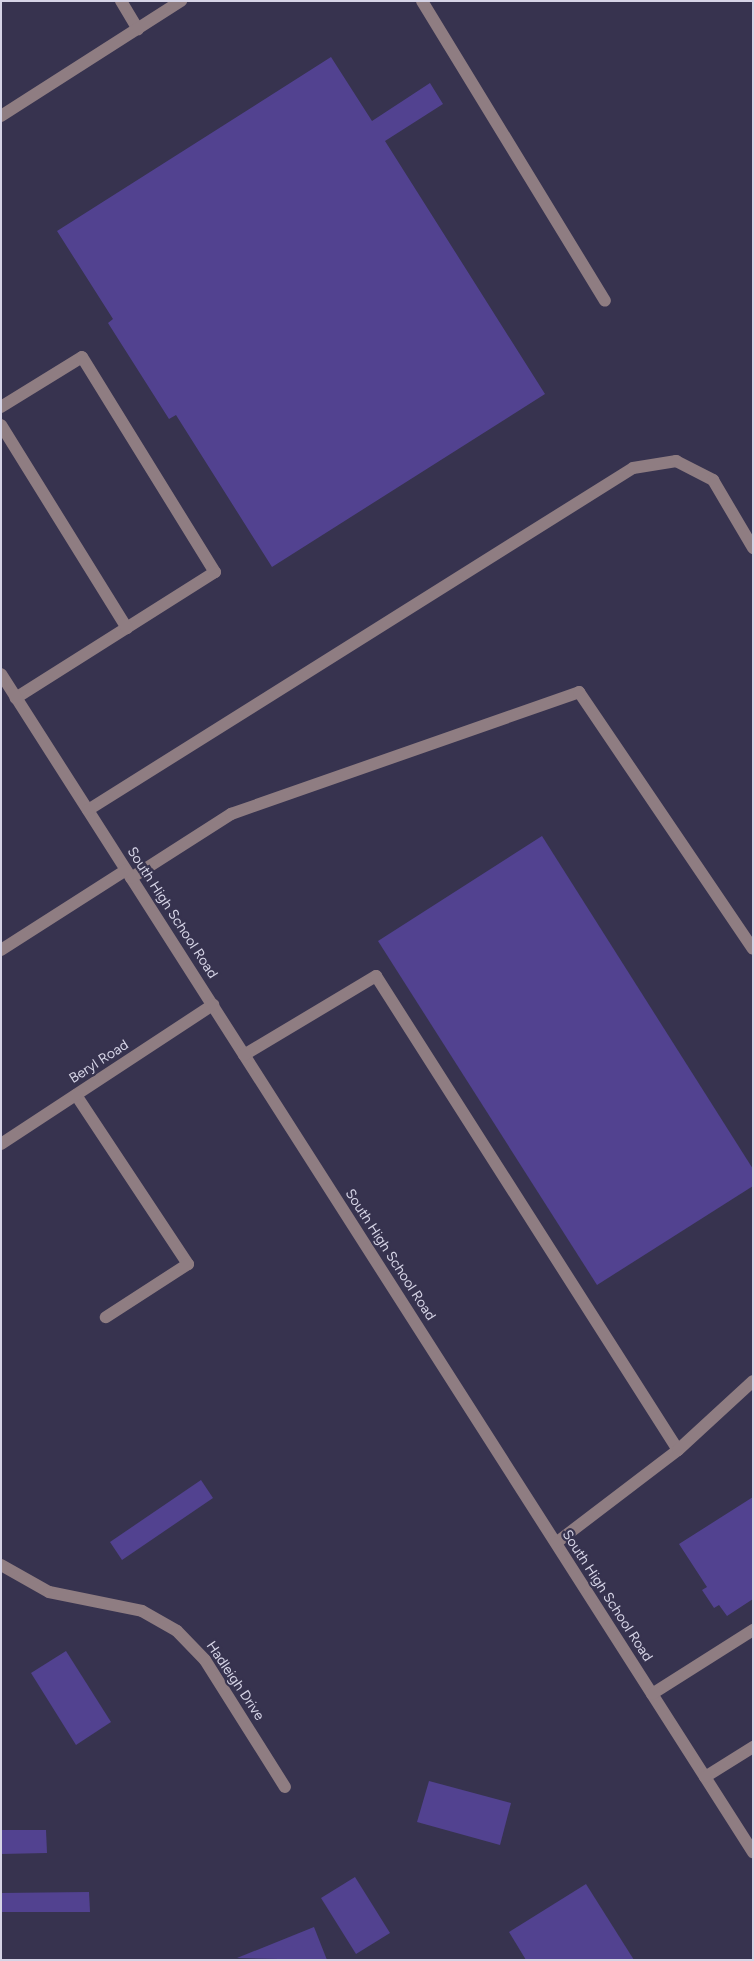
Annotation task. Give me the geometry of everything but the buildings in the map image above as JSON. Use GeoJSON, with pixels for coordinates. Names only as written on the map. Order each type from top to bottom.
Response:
{"type":"FeatureCollection","features":[{"type":"Feature","properties":{"kind":"street"},"geometry":{"type":"LineString","coordinates":[[121,1],[138,29]]}},
{"type":"Feature","properties":{"kind":"street"},"geometry":{"type":"LineString","coordinates":[[1,116],[181,1]]}},
{"type":"Feature","properties":{"kind":"street"},"geometry":{"type":"LineString","coordinates":[[422,1],[605,301]]}},
{"type":"Feature","properties":{"kind":"street"},"geometry":{"type":"LineString","coordinates":[[1,407],[82,357],[215,572],[16,698]]}},
{"type":"Feature","properties":{"kind":"street"},"geometry":{"type":"LineString","coordinates":[[1,425],[127,628]]}},
{"type":"Feature","properties":{"kind":"street"},"geometry":{"type":"LineString","coordinates":[[88,810],[633,468],[676,461],[713,480],[753,548]]}},
{"type":"Feature","properties":{"kind":"street","name":"South High School Road"},"geometry":{"type":"LineString","coordinates":[[2,675],[753,1852]]}},
{"type":"Feature","properties":{"kind":"street"},"geometry":{"type":"LineString","coordinates":[[1,950],[231,814],[579,692],[753,949]]}},
{"type":"Feature","properties":{"kind":"street"},"geometry":{"type":"LineString","coordinates":[[244,1055],[376,976],[678,1450]]}},
{"type":"Feature","properties":{"kind":"street","name":"Beryl Road"},"geometry":{"type":"LineString","coordinates":[[1,1144],[213,1005]]}},
{"type":"Feature","properties":{"kind":"street"},"geometry":{"type":"LineString","coordinates":[[76,1095],[188,1264],[106,1317]]}},
{"type":"Feature","properties":{"kind":"street"},"geometry":{"type":"LineString","coordinates":[[556,1543],[678,1450],[753,1381]]}},
{"type":"Feature","properties":{"kind":"street","name":"Hadleigh Drive"},"geometry":{"type":"LineString","coordinates":[[1,1565],[49,1592],[142,1611],[177,1631],[205,1660],[285,1787]]}},
{"type":"Feature","properties":{"kind":"street"},"geometry":{"type":"LineString","coordinates":[[652,1694],[753,1630]]}},
{"type":"Feature","properties":{"kind":"street"},"geometry":{"type":"LineString","coordinates":[[705,1777],[753,1747]]}}]}
